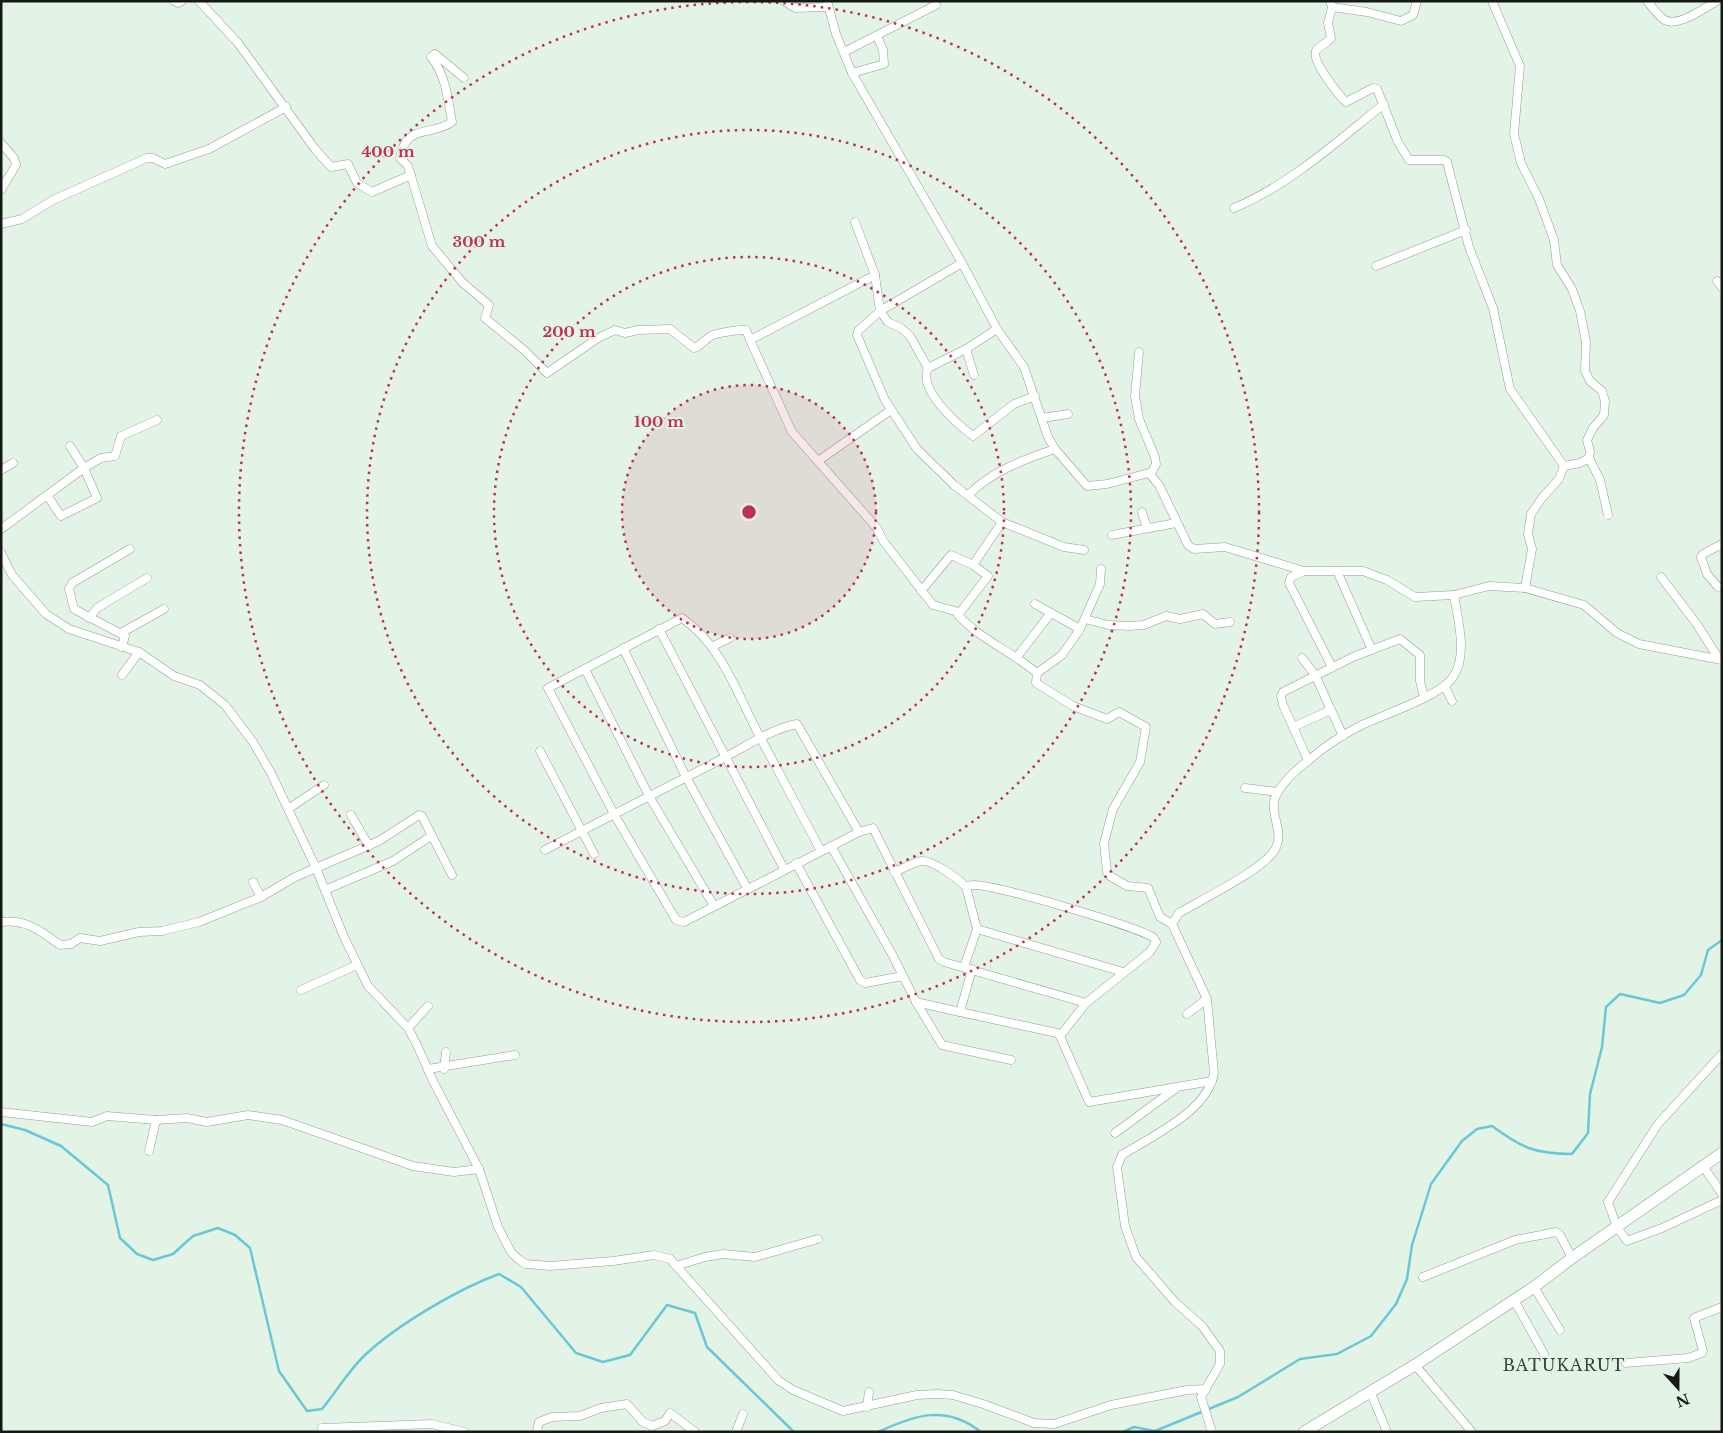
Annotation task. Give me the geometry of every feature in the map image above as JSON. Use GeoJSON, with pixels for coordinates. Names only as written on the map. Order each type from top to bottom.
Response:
{"type":"FeatureCollection","features":[{"type":"Feature","properties":{"kind":"street"},"geometry":{"type":"LineString","coordinates":[[174,1],[182,1]]}},
{"type":"Feature","properties":{"kind":"street"},"geometry":{"type":"LineString","coordinates":[[199,1],[238,43],[286,106],[315,149],[331,167],[348,164],[357,183],[370,192],[411,175]]}},
{"type":"Feature","properties":{"kind":"street"},"geometry":{"type":"LineString","coordinates":[[784,1],[795,8],[827,4],[852,73],[962,263],[997,329],[1024,367],[1054,449],[1080,480],[1090,488],[1142,473],[1151,474],[1170,501],[1176,523],[1188,545],[1194,548],[1225,547],[1304,571],[1370,573],[1387,580],[1414,597],[1454,596],[1489,586],[1525,588],[1584,605],[1617,633],[1639,644],[1680,654],[1721,660]]}},
{"type":"Feature","properties":{"kind":"street"},"geometry":{"type":"LineString","coordinates":[[1417,1],[1413,14],[1401,21],[1331,4],[1328,23],[1331,38],[1317,49],[1315,54],[1318,64],[1346,102],[1374,87],[1384,104],[1398,142],[1409,160],[1444,160],[1447,162],[1469,247],[1493,308],[1510,389],[1564,466]]}},
{"type":"Feature","properties":{"kind":"street"},"geometry":{"type":"LineString","coordinates":[[1492,1],[1520,69],[1514,126],[1521,163],[1539,199],[1554,240],[1557,265],[1572,289],[1580,311],[1586,342],[1584,371],[1590,381],[1602,390],[1605,401],[1604,415],[1588,437],[1589,458],[1600,480],[1608,515]]}},
{"type":"Feature","properties":{"kind":"street"},"geometry":{"type":"LineString","coordinates":[[1647,1],[1664,20],[1672,22],[1683,19],[1717,1]]}},
{"type":"Feature","properties":{"kind":"street"},"geometry":{"type":"LineString","coordinates":[[844,52],[936,5]]}},
{"type":"Feature","properties":{"kind":"street"},"geometry":{"type":"LineString","coordinates":[[852,73],[884,64],[883,50],[877,36]]}},
{"type":"Feature","properties":{"kind":"street"},"geometry":{"type":"LineString","coordinates":[[464,78],[435,54],[431,57],[438,65],[445,82],[452,122],[411,136],[404,142],[400,158],[408,166],[432,246],[463,282],[489,305],[484,318],[524,350],[547,373],[598,338],[615,330],[625,333],[638,330],[670,329],[694,348],[719,333],[746,330],[790,430],[876,527],[884,542],[921,592],[934,606],[952,608],[959,612],[960,617],[987,639],[1017,657],[1037,673]]}},
{"type":"Feature","properties":{"kind":"street"},"geometry":{"type":"LineString","coordinates":[[1234,208],[1254,199],[1298,173],[1384,104]]}},
{"type":"Feature","properties":{"kind":"street"},"geometry":{"type":"LineString","coordinates":[[1,224],[22,219],[54,199],[147,158],[153,158],[165,164],[206,150],[286,106]]}},
{"type":"Feature","properties":{"kind":"street"},"geometry":{"type":"LineString","coordinates":[[1,143],[14,158],[16,165],[1,190]]}},
{"type":"Feature","properties":{"kind":"street"},"geometry":{"type":"LineString","coordinates":[[855,222],[874,275],[880,311],[888,322],[901,328],[910,336],[928,368]]}},
{"type":"Feature","properties":{"kind":"street"},"geometry":{"type":"LineString","coordinates":[[1376,266],[1466,230]]}},
{"type":"Feature","properties":{"kind":"street"},"geometry":{"type":"LineString","coordinates":[[962,263],[880,311],[858,331],[857,335],[891,410],[917,448],[954,485],[1002,522],[1064,547],[1084,550]]}},
{"type":"Feature","properties":{"kind":"street"},"geometry":{"type":"LineString","coordinates":[[750,340],[874,275]]}},
{"type":"Feature","properties":{"kind":"street"},"geometry":{"type":"LineString","coordinates":[[1717,281],[1722,288]]}},
{"type":"Feature","properties":{"kind":"street"},"geometry":{"type":"LineString","coordinates":[[997,329],[966,349],[928,368],[926,373],[929,385],[938,404],[955,423],[973,436],[1014,404],[1035,396]]}},
{"type":"Feature","properties":{"kind":"street"},"geometry":{"type":"LineString","coordinates":[[966,349],[974,375]]}},
{"type":"Feature","properties":{"kind":"street"},"geometry":{"type":"LineString","coordinates":[[1139,352],[1135,396],[1139,419],[1155,457],[1156,464],[1151,474]]}},
{"type":"Feature","properties":{"kind":"street"},"geometry":{"type":"LineString","coordinates":[[818,461],[891,410]]}},
{"type":"Feature","properties":{"kind":"street"},"geometry":{"type":"LineString","coordinates":[[1042,418],[1068,414]]}},
{"type":"Feature","properties":{"kind":"street"},"geometry":{"type":"LineString","coordinates":[[1,529],[84,468],[101,458],[115,456],[121,436],[157,420]]}},
{"type":"Feature","properties":{"kind":"street"},"geometry":{"type":"LineString","coordinates":[[47,495],[61,516],[96,500],[98,495],[70,446]]}},
{"type":"Feature","properties":{"kind":"street"},"geometry":{"type":"LineString","coordinates":[[968,495],[992,474],[1020,461],[1054,449]]}},
{"type":"Feature","properties":{"kind":"street"},"geometry":{"type":"LineString","coordinates":[[1564,466],[1580,463],[1589,458]]}},
{"type":"Feature","properties":{"kind":"street"},"geometry":{"type":"LineString","coordinates":[[1,470],[13,463]]}},
{"type":"Feature","properties":{"kind":"street"},"geometry":{"type":"LineString","coordinates":[[1525,588],[1532,548],[1528,534],[1531,514],[1559,479],[1564,466]]}},
{"type":"Feature","properties":{"kind":"street"},"geometry":{"type":"LineString","coordinates":[[1142,512],[1146,528]]}},
{"type":"Feature","properties":{"kind":"street"},"geometry":{"type":"LineString","coordinates":[[973,565],[1002,522]]}},
{"type":"Feature","properties":{"kind":"street"},"geometry":{"type":"LineString","coordinates":[[1112,535],[1176,523]]}},
{"type":"Feature","properties":{"kind":"street"},"geometry":{"type":"LineString","coordinates":[[1721,588],[1707,574],[1701,558],[1703,554],[1722,544]]}},
{"type":"Feature","properties":{"kind":"street"},"geometry":{"type":"LineString","coordinates":[[122,647],[126,638],[121,633],[78,612],[72,606],[69,589],[70,585],[130,549]]}},
{"type":"Feature","properties":{"kind":"street"},"geometry":{"type":"LineString","coordinates":[[1,553],[12,574],[46,614],[69,628],[139,652],[174,676],[200,685],[225,705],[253,742],[316,868],[368,986],[408,1028],[479,1169],[498,1227],[511,1252],[526,1264],[550,1266],[659,1255],[670,1259],[786,1386],[843,1411],[917,1395],[937,1394],[953,1395],[984,1404],[1034,1423],[1054,1424],[1110,1405],[1187,1390],[1206,1389]]}},
{"type":"Feature","properties":{"kind":"street"},"geometry":{"type":"LineString","coordinates":[[921,592],[951,555],[973,565],[988,576],[959,612]]}},
{"type":"Feature","properties":{"kind":"street"},"geometry":{"type":"LineString","coordinates":[[1037,673],[1062,656],[1080,630],[1100,584],[1101,569]]}},
{"type":"Feature","properties":{"kind":"street"},"geometry":{"type":"LineString","coordinates":[[1304,571],[1291,577],[1289,583],[1332,667]]}},
{"type":"Feature","properties":{"kind":"street"},"geometry":{"type":"LineString","coordinates":[[1337,571],[1372,650]]}},
{"type":"Feature","properties":{"kind":"street"},"geometry":{"type":"LineString","coordinates":[[1661,577],[1696,622],[1721,660]]}},
{"type":"Feature","properties":{"kind":"street"},"geometry":{"type":"LineString","coordinates":[[89,618],[97,608],[147,578]]}},
{"type":"Feature","properties":{"kind":"street"},"geometry":{"type":"LineString","coordinates":[[1169,922],[1179,913],[1266,861],[1276,847],[1279,827],[1274,802],[1278,792],[1308,760],[1343,736],[1445,687],[1455,676],[1459,664],[1460,635],[1454,596]]}},
{"type":"Feature","properties":{"kind":"street"},"geometry":{"type":"LineString","coordinates":[[1036,604],[1080,630]]}},
{"type":"Feature","properties":{"kind":"street"},"geometry":{"type":"LineString","coordinates":[[121,633],[164,609]]}},
{"type":"Feature","properties":{"kind":"street"},"geometry":{"type":"LineString","coordinates":[[1017,657],[1050,614]]}},
{"type":"Feature","properties":{"kind":"street"},"geometry":{"type":"LineString","coordinates":[[1085,619],[1108,625],[1129,626],[1144,624],[1166,616],[1180,619],[1203,614],[1215,624],[1230,622]]}},
{"type":"Feature","properties":{"kind":"street"},"geometry":{"type":"LineString","coordinates":[[821,851],[713,646],[702,632],[682,618],[548,688],[614,814],[676,920],[684,922],[796,863],[821,851],[859,832],[873,828],[939,959],[1086,1003]]}},
{"type":"Feature","properties":{"kind":"street"},"geometry":{"type":"LineString","coordinates":[[659,630],[727,756],[784,869]]}},
{"type":"Feature","properties":{"kind":"street"},"geometry":{"type":"LineString","coordinates":[[713,646],[730,638]]}},
{"type":"Feature","properties":{"kind":"street"},"geometry":{"type":"LineString","coordinates":[[1308,760],[1283,704],[1282,694],[1315,675],[1398,639],[1404,640],[1421,658],[1420,681],[1424,697]]}},
{"type":"Feature","properties":{"kind":"street"},"geometry":{"type":"LineString","coordinates":[[623,648],[686,777],[747,888]]}},
{"type":"Feature","properties":{"kind":"street"},"geometry":{"type":"LineString","coordinates":[[122,675],[139,652]]}},
{"type":"Feature","properties":{"kind":"street"},"geometry":{"type":"LineString","coordinates":[[1302,658],[1315,675],[1343,736]]}},
{"type":"Feature","properties":{"kind":"street"},"geometry":{"type":"LineString","coordinates":[[584,669],[649,796],[714,906]]}},
{"type":"Feature","properties":{"kind":"street"},"geometry":{"type":"LineString","coordinates":[[1037,673],[1036,684],[1073,706],[1106,719],[1120,712],[1146,726],[1140,762],[1113,809],[1104,843],[1107,872],[1110,876],[1127,886],[1147,887],[1160,917],[1169,922],[1207,999],[1213,1056],[1212,1081],[1203,1100],[1192,1110],[1122,1155],[1117,1167],[1125,1226],[1136,1257],[1175,1302],[1202,1326],[1220,1351],[1220,1364],[1201,1397],[1212,1432]]}},
{"type":"Feature","properties":{"kind":"street"},"geometry":{"type":"LineString","coordinates":[[1445,687],[1452,701]]}},
{"type":"Feature","properties":{"kind":"street"},"geometry":{"type":"LineString","coordinates":[[1293,726],[1331,710]]}},
{"type":"Feature","properties":{"kind":"street"},"geometry":{"type":"LineString","coordinates":[[544,850],[761,739],[798,724],[859,832]]}},
{"type":"Feature","properties":{"kind":"street"},"geometry":{"type":"LineString","coordinates":[[540,751],[580,831],[594,854]]}},
{"type":"Feature","properties":{"kind":"street"},"geometry":{"type":"LineString","coordinates":[[288,809],[324,785]]}},
{"type":"Feature","properties":{"kind":"street"},"geometry":{"type":"LineString","coordinates":[[1245,788],[1278,792]]}},
{"type":"Feature","properties":{"kind":"street"},"geometry":{"type":"LineString","coordinates":[[351,815],[370,846]]}},
{"type":"Feature","properties":{"kind":"street"},"geometry":{"type":"LineString","coordinates":[[1,922],[26,923],[44,932],[60,946],[71,944],[80,938],[100,941],[139,932],[162,931],[190,924],[261,897],[295,877],[370,846],[421,815],[452,875]]}},
{"type":"Feature","properties":{"kind":"street"},"geometry":{"type":"LineString","coordinates":[[325,890],[393,861],[428,838]]}},
{"type":"Feature","properties":{"kind":"street"},"geometry":{"type":"LineString","coordinates":[[831,846],[916,1002],[942,1045],[1011,1060]]}},
{"type":"Feature","properties":{"kind":"street"},"geometry":{"type":"LineString","coordinates":[[894,872],[924,861],[960,881],[966,887],[977,929],[960,1012]]}},
{"type":"Feature","properties":{"kind":"street"},"geometry":{"type":"LineString","coordinates":[[796,863],[862,982],[903,976]]}},
{"type":"Feature","properties":{"kind":"street"},"geometry":{"type":"LineString","coordinates":[[253,882],[261,897]]}},
{"type":"Feature","properties":{"kind":"street"},"geometry":{"type":"LineString","coordinates":[[966,887],[973,884],[1016,894],[1100,918],[1154,938],[1156,942],[1150,952],[1086,1003],[1060,1036]]}},
{"type":"Feature","properties":{"kind":"street"},"geometry":{"type":"LineString","coordinates":[[977,929],[1123,972]]}},
{"type":"Feature","properties":{"kind":"street"},"geometry":{"type":"LineString","coordinates":[[301,990],[357,964]]}},
{"type":"Feature","properties":{"kind":"street"},"geometry":{"type":"LineString","coordinates":[[1187,1014],[1207,999]]}},
{"type":"Feature","properties":{"kind":"street"},"geometry":{"type":"LineString","coordinates":[[916,1002],[1052,1032],[1060,1036],[1089,1102],[1212,1081]]}},
{"type":"Feature","properties":{"kind":"street"},"geometry":{"type":"LineString","coordinates":[[408,1028],[428,1006]]}},
{"type":"Feature","properties":{"kind":"street"},"geometry":{"type":"LineString","coordinates":[[444,1069],[446,1052]]}},
{"type":"Feature","properties":{"kind":"street"},"geometry":{"type":"LineString","coordinates":[[1722,1054],[1658,1124],[1610,1198],[1608,1206],[1616,1227],[1627,1241],[1662,1228],[1722,1200]]}},
{"type":"Feature","properties":{"kind":"street"},"geometry":{"type":"LineString","coordinates":[[428,1070],[444,1069],[515,1056]]}},
{"type":"Feature","properties":{"kind":"street"},"geometry":{"type":"LineString","coordinates":[[1115,1133],[1177,1088]]}},
{"type":"Feature","properties":{"kind":"street"},"geometry":{"type":"LineString","coordinates":[[1,1112],[92,1122],[108,1116],[156,1120],[188,1118],[217,1121],[248,1116],[282,1120],[413,1166],[454,1172],[479,1169]]}},
{"type":"Feature","properties":{"kind":"street"},"geometry":{"type":"LineString","coordinates":[[149,1151],[156,1120]]}},
{"type":"Feature","properties":{"kind":"street"},"geometry":{"type":"LineString","coordinates":[[1304,1432],[1316,1428],[1370,1391],[1415,1365],[1534,1288],[1572,1258],[1722,1152]]}},
{"type":"Feature","properties":{"kind":"street"},"geometry":{"type":"LineString","coordinates":[[1703,1166],[1722,1194]]}},
{"type":"Feature","properties":{"kind":"street"},"geometry":{"type":"LineString","coordinates":[[1423,1277],[1515,1240],[1556,1232],[1560,1235],[1572,1258]]}},
{"type":"Feature","properties":{"kind":"street"},"geometry":{"type":"LineString","coordinates":[[676,1266],[705,1257],[733,1254],[755,1256],[818,1239]]}},
{"type":"Feature","properties":{"kind":"street"},"geometry":{"type":"LineString","coordinates":[[1534,1288],[1560,1330]]}},
{"type":"Feature","properties":{"kind":"street"},"geometry":{"type":"LineString","coordinates":[[1514,1300],[1544,1354]]}},
{"type":"Feature","properties":{"kind":"street"},"geometry":{"type":"LineString","coordinates":[[1626,1363],[1688,1358],[1702,1353],[1694,1318],[1722,1307]]}},
{"type":"Feature","properties":{"kind":"street"},"geometry":{"type":"LineString","coordinates":[[1415,1365],[1472,1432]]}},
{"type":"Feature","properties":{"kind":"street"},"geometry":{"type":"LineString","coordinates":[[1370,1391],[1387,1432]]}},
{"type":"Feature","properties":{"kind":"street"},"geometry":{"type":"LineString","coordinates":[[867,1407],[869,1392]]}},
{"type":"Feature","properties":{"kind":"street"},"geometry":{"type":"LineString","coordinates":[[537,1432],[540,1422],[552,1417],[580,1416],[601,1408],[627,1404],[644,1422],[649,1432]]}},
{"type":"Feature","properties":{"kind":"street"},"geometry":{"type":"LineString","coordinates":[[644,1422],[652,1426],[658,1425],[665,1421],[670,1414],[695,1432]]}},
{"type":"Feature","properties":{"kind":"street"},"geometry":{"type":"LineString","coordinates":[[736,1432],[743,1414]]}},
{"type":"Feature","properties":{"kind":"street"},"geometry":{"type":"LineString","coordinates":[[322,1428],[432,1424],[464,1432]]}},
{"type":"Feature","properties":{"kind":"waterway"},"geometry":{"type":"LineString","coordinates":[[1123,1432],[1134,1427],[1155,1431],[1238,1397],[1300,1359],[1337,1354],[1371,1336],[1396,1304],[1407,1279],[1412,1245],[1431,1184],[1462,1141],[1477,1129],[1492,1126],[1512,1140],[1529,1148],[1548,1153],[1572,1154],[1588,1133],[1590,1094],[1602,1047],[1606,1007],[1620,994],[1660,1003],[1684,995],[1701,975],[1708,950],[1722,940]]}},
{"type":"Feature","properties":{"kind":"waterway"},"geometry":{"type":"LineString","coordinates":[[1,1124],[25,1130],[61,1146],[108,1185],[120,1238],[137,1254],[153,1260],[173,1254],[193,1236],[218,1228],[235,1235],[250,1248],[279,1371],[307,1411],[322,1409],[359,1361],[394,1332],[447,1298],[499,1274],[521,1287],[576,1353],[603,1362],[630,1355],[667,1305],[695,1313],[707,1347],[794,1432]]}},
{"type":"Feature","properties":{"kind":"waterway"},"geometry":{"type":"LineString","coordinates":[[878,1432],[905,1421],[930,1415],[943,1415],[955,1418],[968,1423],[981,1432]]}},
{"type":"Feature","properties":{"kind":"district","name":"BATUKARUT"},"geometry":{"type":"Point","coordinates":[1564,1365]}}]}
